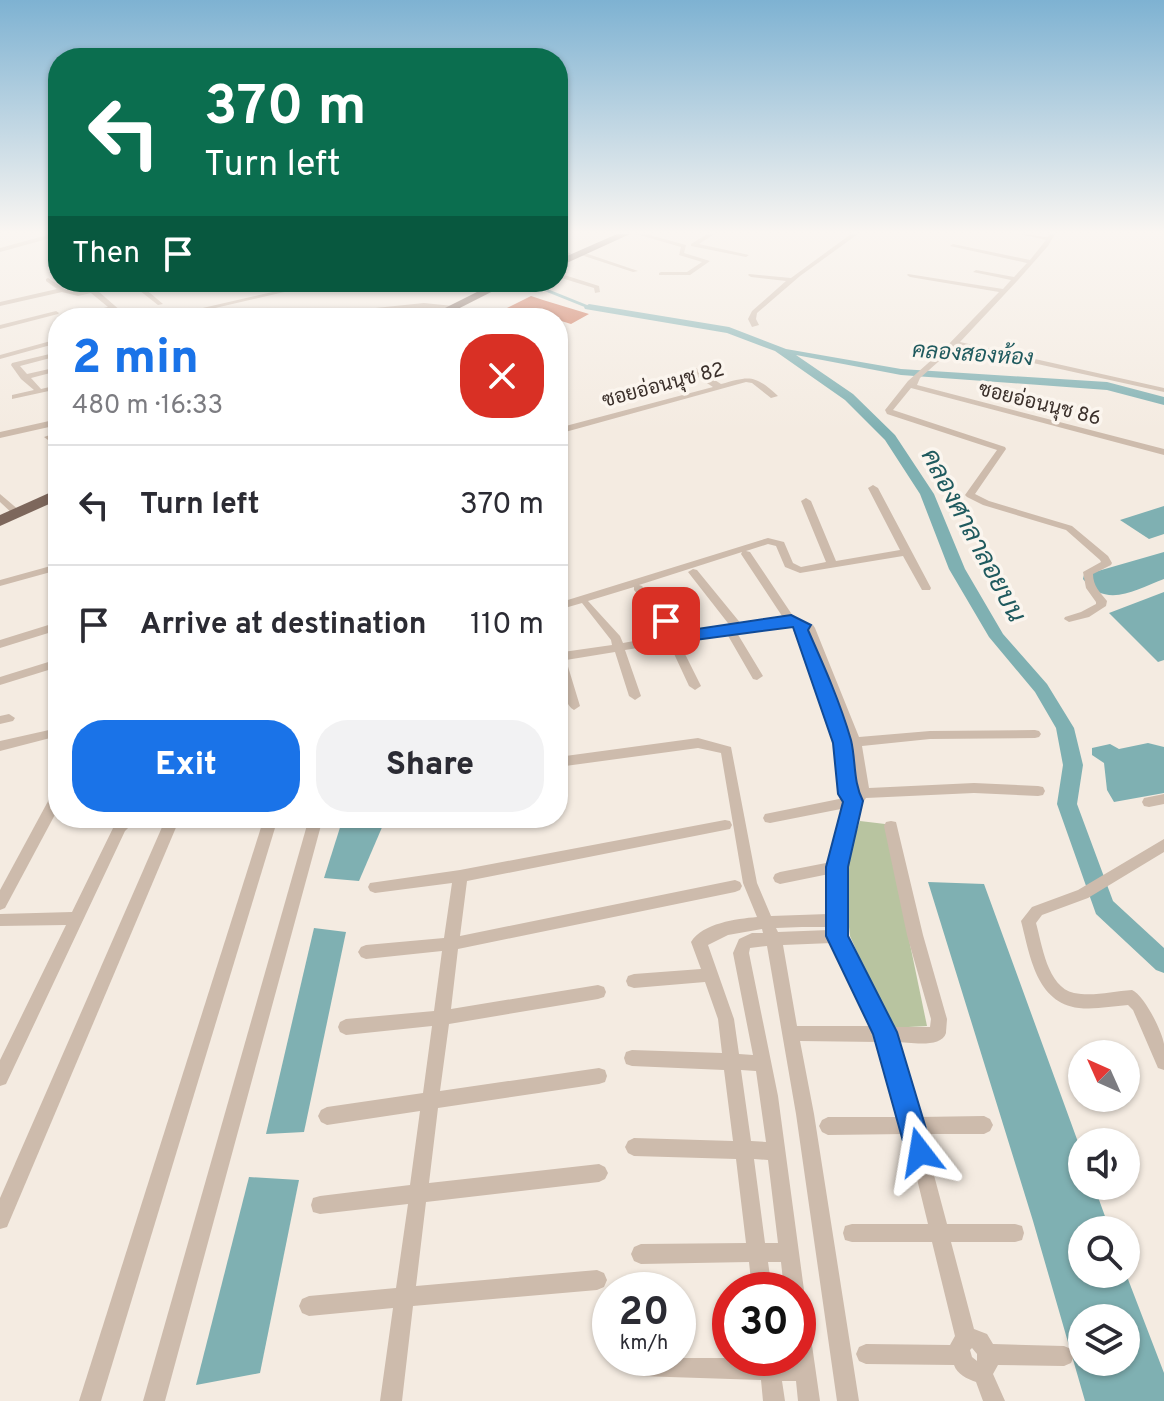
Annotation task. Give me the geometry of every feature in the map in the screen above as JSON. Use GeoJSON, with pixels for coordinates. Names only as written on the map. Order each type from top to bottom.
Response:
{"type":"FeatureCollection","features":[{"type":"Feature","properties":{"kind":"main road"},"geometry":{"type":"LineString","coordinates":[[0,521],[48,499]]}},
{"type":"Feature","properties":{"kind":"main road"},"geometry":{"type":"LineString","coordinates":[[0,531],[48,509]]}},
{"type":"Feature","properties":{"kind":"street"},"geometry":{"type":"LineString","coordinates":[[154,299],[160,304]]}},
{"type":"Feature","properties":{"kind":"street"},"geometry":{"type":"LineString","coordinates":[[755,325],[752,319],[754,312],[769,299]]}},
{"type":"Feature","properties":{"kind":"street"},"geometry":{"type":"LineString","coordinates":[[995,299],[914,380],[890,412],[1002,449],[970,495],[986,503],[1069,528],[1107,563],[1088,572],[1087,579],[1094,594],[1102,601],[1101,606],[1069,619]]}},
{"type":"Feature","properties":{"kind":"street"},"geometry":{"type":"LineString","coordinates":[[210,308],[248,300],[255,308]]}},
{"type":"Feature","properties":{"kind":"street"},"geometry":{"type":"LineString","coordinates":[[410,308],[424,305]]}},
{"type":"Feature","properties":{"kind":"street"},"geometry":{"type":"LineString","coordinates":[[395,308],[424,305],[433,308]]}},
{"type":"Feature","properties":{"kind":"street"},"geometry":{"type":"LineString","coordinates":[[2,306],[20,322]]}},
{"type":"Feature","properties":{"kind":"street"},"geometry":{"type":"LineString","coordinates":[[0,327],[48,319]]}},
{"type":"Feature","properties":{"kind":"street","name":"ซอยอ่อนนุช 86"},"geometry":{"type":"LineString","coordinates":[[954,343],[1164,390]]}},
{"type":"Feature","properties":{"kind":"street"},"geometry":{"type":"LineString","coordinates":[[0,357],[48,344]]}},
{"type":"Feature","properties":{"kind":"street"},"geometry":{"type":"LineString","coordinates":[[39,391],[15,365],[48,356]]}},
{"type":"Feature","properties":{"kind":"street"},"geometry":{"type":"LineString","coordinates":[[693,370],[719,387]]}},
{"type":"Feature","properties":{"kind":"street"},"geometry":{"type":"LineString","coordinates":[[24,377],[48,371]]}},
{"type":"Feature","properties":{"kind":"street","name":"ซอยอ่อนนุช 82"},"geometry":{"type":"LineString","coordinates":[[568,428],[752,380],[774,396]]}},
{"type":"Feature","properties":{"kind":"street","name":"ซอยอ่อนนุช 86"},"geometry":{"type":"LineString","coordinates":[[914,380],[917,389],[1164,452]]}},
{"type":"Feature","properties":{"kind":"street"},"geometry":{"type":"LineString","coordinates":[[15,397],[48,389]]}},
{"type":"Feature","properties":{"kind":"street"},"geometry":{"type":"LineString","coordinates":[[0,435],[48,424]]}},
{"type":"Feature","properties":{"kind":"street"},"geometry":{"type":"LineString","coordinates":[[873,488],[926,588]]}},
{"type":"Feature","properties":{"kind":"street"},"geometry":{"type":"LineString","coordinates":[[0,497],[17,513]]}},
{"type":"Feature","properties":{"kind":"street"},"geometry":{"type":"LineString","coordinates":[[806,501],[832,564]]}},
{"type":"Feature","properties":{"kind":"street"},"geometry":{"type":"LineString","coordinates":[[568,604],[768,541],[780,544],[793,568],[800,570],[906,552]]}},
{"type":"Feature","properties":{"kind":"street"},"geometry":{"type":"LineString","coordinates":[[746,554],[797,623],[848,742],[855,796],[837,867],[836,928],[885,1032],[914,1126],[962,1347]]}},
{"type":"Feature","properties":{"kind":"street"},"geometry":{"type":"LineString","coordinates":[[0,583],[48,570]]}},
{"type":"Feature","properties":{"kind":"street"},"geometry":{"type":"LineString","coordinates":[[693,572],[735,629],[757,676]]}},
{"type":"Feature","properties":{"kind":"street"},"geometry":{"type":"LineString","coordinates":[[638,588],[676,638],[695,686]]}},
{"type":"Feature","properties":{"kind":"street"},"geometry":{"type":"LineString","coordinates":[[587,604],[616,639],[635,696]]}},
{"type":"Feature","properties":{"kind":"street"},"geometry":{"type":"LineString","coordinates":[[568,655],[735,629],[797,623]]}},
{"type":"Feature","properties":{"kind":"street"},"geometry":{"type":"LineString","coordinates":[[0,644],[48,629]]}},
{"type":"Feature","properties":{"kind":"street"},"geometry":{"type":"LineString","coordinates":[[0,681],[48,666]]}},
{"type":"Feature","properties":{"kind":"street"},"geometry":{"type":"LineString","coordinates":[[568,686],[574,706]]}},
{"type":"Feature","properties":{"kind":"street"},"geometry":{"type":"LineString","coordinates":[[0,746],[48,734]]}},
{"type":"Feature","properties":{"kind":"street"},"geometry":{"type":"LineString","coordinates":[[848,742],[930,735],[1035,734]]}},
{"type":"Feature","properties":{"kind":"street"},"geometry":{"type":"LineString","coordinates":[[568,761],[698,743],[727,750],[750,883],[774,940],[805,1114],[848,1401]]}},
{"type":"Feature","properties":{"kind":"street"},"geometry":{"type":"LineString","coordinates":[[770,818],[855,796],[974,788],[1038,791]]}},
{"type":"Feature","properties":{"kind":"street"},"geometry":{"type":"LineString","coordinates":[[1149,802],[1164,799]]}},
{"type":"Feature","properties":{"kind":"street"},"geometry":{"type":"LineString","coordinates":[[0,904],[48,815]]}},
{"type":"Feature","properties":{"kind":"street"},"geometry":{"type":"LineString","coordinates":[[375,887],[460,876],[725,825]]}},
{"type":"Feature","properties":{"kind":"street"},"geometry":{"type":"LineString","coordinates":[[798,1033],[932,1035],[938,1032],[939,1019],[915,935],[891,826]]}},
{"type":"Feature","properties":{"kind":"street"},"geometry":{"type":"LineString","coordinates":[[0,1078],[119,828]]}},
{"type":"Feature","properties":{"kind":"street"},"geometry":{"type":"LineString","coordinates":[[0,1220],[169,828]]}},
{"type":"Feature","properties":{"kind":"street"},"geometry":{"type":"LineString","coordinates":[[90,1401],[268,828]]}},
{"type":"Feature","properties":{"kind":"street"},"geometry":{"type":"LineString","coordinates":[[154,1401],[313,828]]}},
{"type":"Feature","properties":{"kind":"street"},"geometry":{"type":"LineString","coordinates":[[1164,845],[1083,894],[1037,911],[1028,921],[1047,979],[1055,993],[1072,1000],[1132,997],[1139,1005],[1164,1062]]}},
{"type":"Feature","properties":{"kind":"street"},"geometry":{"type":"LineString","coordinates":[[780,878],[837,867]]}},
{"type":"Feature","properties":{"kind":"street"},"geometry":{"type":"LineString","coordinates":[[391,1401],[460,876]]}},
{"type":"Feature","properties":{"kind":"street"},"geometry":{"type":"LineString","coordinates":[[366,952],[451,944],[735,886]]}},
{"type":"Feature","properties":{"kind":"street"},"geometry":{"type":"LineString","coordinates":[[0,920],[76,918]]}},
{"type":"Feature","properties":{"kind":"street"},"geometry":{"type":"LineString","coordinates":[[760,1272],[726,1019],[699,942],[718,931],[765,922],[836,928]]}},
{"type":"Feature","properties":{"kind":"street"},"geometry":{"type":"LineString","coordinates":[[792,1272],[763,1063],[741,953],[744,944],[752,940],[774,940],[836,928]]}},
{"type":"Feature","properties":{"kind":"street"},"geometry":{"type":"LineString","coordinates":[[634,981],[711,975]]}},
{"type":"Feature","properties":{"kind":"street"},"geometry":{"type":"LineString","coordinates":[[346,1027],[441,1018],[598,992]]}},
{"type":"Feature","properties":{"kind":"street"},"geometry":{"type":"LineString","coordinates":[[632,1058],[763,1063]]}},
{"type":"Feature","properties":{"kind":"street"},"geometry":{"type":"LineString","coordinates":[[327,1116],[599,1076]]}},
{"type":"Feature","properties":{"kind":"street"},"geometry":{"type":"LineString","coordinates":[[828,1126],[984,1125]]}},
{"type":"Feature","properties":{"kind":"street"},"geometry":{"type":"LineString","coordinates":[[634,1147],[776,1151]]}},
{"type":"Feature","properties":{"kind":"street"},"geometry":{"type":"LineString","coordinates":[[320,1205],[599,1173]]}},
{"type":"Feature","properties":{"kind":"street"},"geometry":{"type":"LineString","coordinates":[[852,1233],[1015,1233]]}},
{"type":"Feature","properties":{"kind":"street"},"geometry":{"type":"LineString","coordinates":[[641,1254],[789,1252]]}},
{"type":"Feature","properties":{"kind":"street"},"geometry":{"type":"LineString","coordinates":[[309,1306],[592,1280]]}},
{"type":"Feature","properties":{"kind":"street"},"geometry":{"type":"LineString","coordinates":[[866,1354],[962,1347],[979,1341],[994,1401]]}},
{"type":"Feature","properties":{"kind":"street"},"geometry":{"type":"LineString","coordinates":[[985,1363],[1064,1356]]}},
{"type":"Feature","properties":{"kind":"street"},"geometry":{"type":"LineString","coordinates":[[771,1376],[774,1401]]}},
{"type":"Feature","properties":{"kind":"street"},"geometry":{"type":"LineString","coordinates":[[806,1376],[809,1401]]}},
{"type":"Feature","properties":{"kind":"green space"},"geometry":{"type":"Polygon","coordinates":[[[860,821],[885,824],[927,1026],[890,1028],[850,936],[843,871],[860,821]]]}},
{"type":"Feature","properties":{"kind":"water"},"geometry":{"type":"Polygon","coordinates":[[[1164,506],[1164,534],[1149,539],[1120,520],[1164,506]]]}},
{"type":"Feature","properties":{"kind":"water"},"geometry":{"type":"Polygon","coordinates":[[[1164,552],[1164,579],[1132,592],[1101,593],[1083,579],[1084,575],[1164,552]]]}},
{"type":"Feature","properties":{"kind":"water"},"geometry":{"type":"Polygon","coordinates":[[[1164,592],[1164,660],[1158,662],[1109,613],[1164,592]]]}},
{"type":"Feature","properties":{"kind":"water"},"geometry":{"type":"Polygon","coordinates":[[[1148,743],[1164,747],[1164,793],[1114,802],[1107,790],[1104,763],[1092,755],[1092,748],[1110,744],[1119,749],[1148,743]]]}},
{"type":"Feature","properties":{"kind":"water"},"geometry":{"type":"Polygon","coordinates":[[[340,828],[382,828],[359,881],[324,878],[340,828]]]}},
{"type":"Feature","properties":{"kind":"water"},"geometry":{"type":"Polygon","coordinates":[[[928,882],[984,884],[1073,1128],[1068,1128],[1068,1200],[1099,1200],[1105,1216],[1068,1216],[1068,1288],[1131,1288],[1138,1304],[1068,1304],[1068,1342],[928,882]]]}},
{"type":"Feature","properties":{"kind":"water"},"geometry":{"type":"Polygon","coordinates":[[[314,928],[346,932],[304,1132],[266,1134],[314,928]]]}},
{"type":"Feature","properties":{"kind":"water"},"geometry":{"type":"Polygon","coordinates":[[[249,1177],[299,1180],[260,1373],[196,1385],[249,1177]]]}},
{"type":"Feature","properties":{"kind":"water"},"geometry":{"type":"Polygon","coordinates":[[[1140,1310],[1164,1373],[1164,1401],[1085,1401],[1078,1376],[1140,1376],[1140,1310]]]}},
{"type":"Feature","properties":{"kind":"building"},"geometry":{"type":"Polygon","coordinates":[[[524,299],[542,299],[589,314],[571,324],[568,323],[568,308],[507,308],[524,299]]]}},
{"type":"Feature","properties":{"kind":"waterway","name":"คลองศาลาลอยบน"},"geometry":{"type":"LineString","coordinates":[[569,299],[589,307]]}},
{"type":"Feature","properties":{"kind":"waterway","name":"คลองศาลาลอยบน"},"geometry":{"type":"LineString","coordinates":[[589,307],[729,330],[779,349],[849,397],[890,438],[927,494],[957,569],[997,637],[1041,688],[1065,728],[1073,765],[1067,804],[1104,907],[1164,963]]}},
{"type":"Feature","properties":{"kind":"waterway","name":"คลองสองห้อง"},"geometry":{"type":"LineString","coordinates":[[790,351],[901,372],[1107,386],[1164,401]]}},
{"type":"Feature","properties":{"kind":"route"},"geometry":{"type":"LineString","coordinates":[[666,621],[680,637],[791,621],[802,625],[799,630],[822,681],[842,743],[848,794],[853,801],[837,867],[837,936],[885,1032],[920,1152]]}}]}
